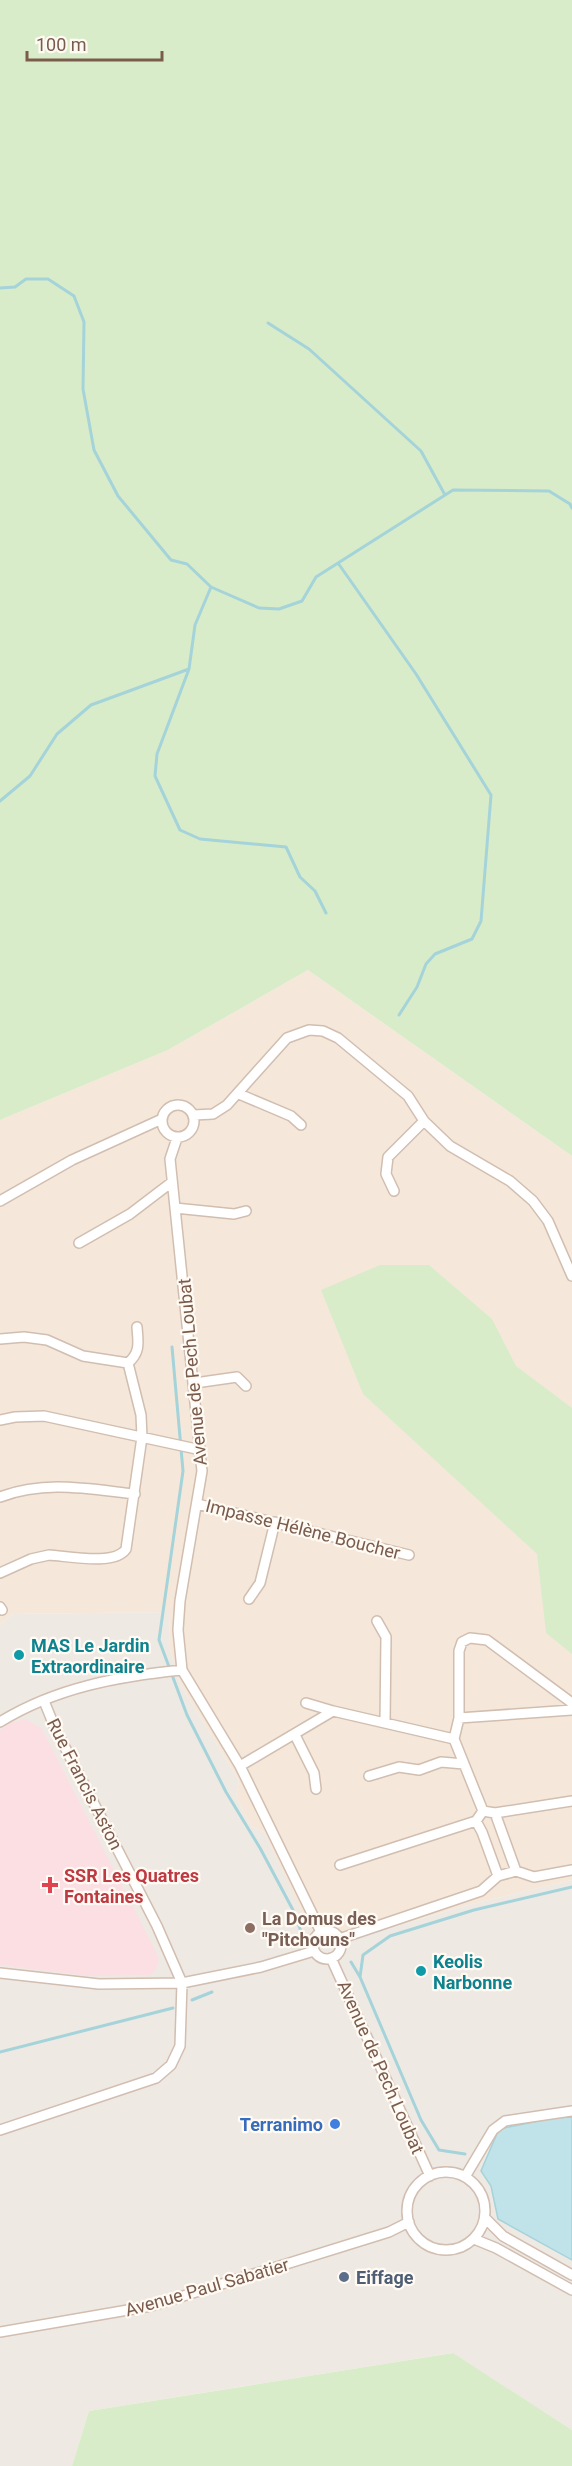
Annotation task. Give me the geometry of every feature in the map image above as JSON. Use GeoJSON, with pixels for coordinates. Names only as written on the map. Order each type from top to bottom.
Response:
{"type":"FeatureCollection","features":[{"type":"Feature","properties":{"kind":"street"},"geometry":{"type":"LineString","coordinates":[[194,1115],[192,1131],[182,1137],[177,1137],[164,1129],[162,1119],[166,1110],[174,1105],[184,1106],[194,1115],[213,1114],[239,1094],[287,1038],[309,1030],[323,1031],[338,1038],[408,1096],[424,1121],[450,1146],[510,1181],[533,1201],[548,1221],[572,1276]]}},
{"type":"Feature","properties":{"kind":"street"},"geometry":{"type":"LineString","coordinates":[[239,1094],[291,1116],[301,1125]]}},
{"type":"Feature","properties":{"kind":"street"},"geometry":{"type":"LineString","coordinates":[[0,1200],[72,1160],[162,1119]]}},
{"type":"Feature","properties":{"kind":"street"},"geometry":{"type":"LineString","coordinates":[[394,1191],[386,1174],[388,1157],[424,1121]]}},
{"type":"Feature","properties":{"kind":"street","name":"Avenue de Pech Loubat"},"geometry":{"type":"LineString","coordinates":[[177,1137],[170,1159],[195,1383],[202,1471],[180,1601],[178,1671],[240,1766],[321,1932]]}},
{"type":"Feature","properties":{"kind":"street"},"geometry":{"type":"LineString","coordinates":[[79,1243],[130,1214],[172,1182]]}},
{"type":"Feature","properties":{"kind":"street"},"geometry":{"type":"LineString","coordinates":[[175,1208],[234,1214],[246,1211]]}},
{"type":"Feature","properties":{"kind":"street"},"geometry":{"type":"LineString","coordinates":[[0,1339],[47,1340],[83,1356],[128,1362],[136,1356],[138,1350],[137,1327]]}},
{"type":"Feature","properties":{"kind":"street"},"geometry":{"type":"LineString","coordinates":[[0,1573],[31,1559],[49,1555],[112,1559],[118,1557],[126,1549],[142,1437],[141,1415],[128,1362]]}},
{"type":"Feature","properties":{"kind":"street"},"geometry":{"type":"LineString","coordinates":[[195,1383],[237,1377],[246,1386]]}},
{"type":"Feature","properties":{"kind":"street"},"geometry":{"type":"LineString","coordinates":[[0,1420],[44,1416],[201,1450]]}},
{"type":"Feature","properties":{"kind":"street"},"geometry":{"type":"LineString","coordinates":[[0,1497],[28,1488],[59,1486],[135,1494]]}},
{"type":"Feature","properties":{"kind":"street","name":"Impasse Hélène Boucher"},"geometry":{"type":"LineString","coordinates":[[197,1504],[409,1555]]}},
{"type":"Feature","properties":{"kind":"street"},"geometry":{"type":"LineString","coordinates":[[249,1599],[260,1583],[275,1522]]}},
{"type":"Feature","properties":{"kind":"street"},"geometry":{"type":"LineString","coordinates":[[377,1621],[386,1637],[385,1723]]}},
{"type":"Feature","properties":{"kind":"street"},"geometry":{"type":"LineString","coordinates":[[483,1811],[454,1739],[459,1718],[459,1651],[462,1642],[470,1638],[487,1640],[572,1703]]}},
{"type":"Feature","properties":{"kind":"street"},"geometry":{"type":"LineString","coordinates":[[0,1722],[21,1709],[65,1691],[105,1681],[178,1671]]}},
{"type":"Feature","properties":{"kind":"street","name":"Rue Francis Aston"},"geometry":{"type":"LineString","coordinates":[[0,2130],[156,2078],[171,2065],[180,2046],[182,1983],[157,1926],[55,1728],[44,1701]]}},
{"type":"Feature","properties":{"kind":"street"},"geometry":{"type":"LineString","coordinates":[[306,1703],[454,1739]]}},
{"type":"Feature","properties":{"kind":"street"},"geometry":{"type":"LineString","coordinates":[[459,1718],[572,1710]]}},
{"type":"Feature","properties":{"kind":"street"},"geometry":{"type":"LineString","coordinates":[[240,1766],[333,1711]]}},
{"type":"Feature","properties":{"kind":"street"},"geometry":{"type":"LineString","coordinates":[[295,1735],[314,1773],[316,1789]]}},
{"type":"Feature","properties":{"kind":"street"},"geometry":{"type":"LineString","coordinates":[[369,1776],[399,1767],[419,1770],[441,1762],[464,1764]]}},
{"type":"Feature","properties":{"kind":"street"},"geometry":{"type":"LineString","coordinates":[[483,1811],[495,1813],[572,1801]]}},
{"type":"Feature","properties":{"kind":"street"},"geometry":{"type":"LineString","coordinates":[[339,1864],[476,1821],[483,1811]]}},
{"type":"Feature","properties":{"kind":"street"},"geometry":{"type":"LineString","coordinates":[[495,1813],[516,1871]]}},
{"type":"Feature","properties":{"kind":"street"},"geometry":{"type":"LineString","coordinates":[[476,1821],[498,1876]]}},
{"type":"Feature","properties":{"kind":"street"},"geometry":{"type":"LineString","coordinates":[[339,1939],[481,1891],[498,1876],[516,1871],[534,1877],[572,1870]]}},
{"type":"Feature","properties":{"kind":"street"},"geometry":{"type":"LineString","coordinates":[[321,1932],[329,1932],[339,1939],[340,1948],[331,1958],[320,1957],[314,1951],[313,1942],[321,1932]]}},
{"type":"Feature","properties":{"kind":"street"},"geometry":{"type":"LineString","coordinates":[[0,1973],[99,1984],[182,1983],[261,1967],[314,1951]]}},
{"type":"Feature","properties":{"kind":"street","name":"Avenue de Pech Loubat"},"geometry":{"type":"LineString","coordinates":[[331,1958],[430,2176]]}},
{"type":"Feature","properties":{"kind":"street"},"geometry":{"type":"LineString","coordinates":[[465,2177],[493,2130],[505,2121],[572,2111]]}},
{"type":"Feature","properties":{"kind":"street"},"geometry":{"type":"LineString","coordinates":[[442,2173],[454,2173],[465,2177],[482,2195],[485,2206],[485,2218],[474,2239],[457,2249],[436,2250],[424,2244],[414,2235],[409,2222],[407,2211],[413,2190],[430,2176],[442,2173]]}},
{"type":"Feature","properties":{"kind":"street"},"geometry":{"type":"LineString","coordinates":[[485,2218],[503,2236],[572,2275]]}},
{"type":"Feature","properties":{"kind":"street","name":"Avenue Paul Sabatier"},"geometry":{"type":"LineString","coordinates":[[0,2332],[150,2306],[378,2236],[409,2222]]}},
{"type":"Feature","properties":{"kind":"street"},"geometry":{"type":"LineString","coordinates":[[474,2239],[496,2248],[572,2290]]}},
{"type":"Feature","properties":{"kind":"shaded area"},"geometry":{"type":"Polygon","coordinates":[[[308,970],[572,1156],[572,1880],[464,1906],[346,1941],[309,1930],[264,1832],[251,1826],[236,1797],[239,1781],[181,1686],[170,1650],[169,1612],[13,1614],[0,1625],[0,1120],[168,1050],[308,970]]]}},
{"type":"Feature","properties":{"kind":"shaded area"},"geometry":{"type":"Polygon","coordinates":[[[169,1612],[170,1650],[181,1686],[239,1781],[236,1797],[251,1826],[264,1832],[310,1930],[346,1941],[464,1906],[572,1880],[572,2430],[452,2353],[89,2411],[72,2466],[0,2466],[0,1625],[13,1614],[169,1612]]]}},
{"type":"Feature","properties":{"kind":"shaded area"},"geometry":{"type":"Polygon","coordinates":[[[25,1719],[42,1729],[157,1954],[159,1961],[155,1971],[149,1975],[89,1976],[0,1965],[0,1730],[11,1723],[25,1719]]]}},
{"type":"Feature","properties":{"kind":"green space"},"geometry":{"type":"Polygon","coordinates":[[[0,0],[572,0],[572,1156],[308,970],[168,1050],[0,1120],[0,0]]]}},
{"type":"Feature","properties":{"kind":"green space"},"geometry":{"type":"Polygon","coordinates":[[[380,1265],[429,1265],[492,1319],[516,1366],[572,1408],[572,1654],[546,1633],[537,1554],[363,1394],[321,1290],[380,1265]]]}},
{"type":"Feature","properties":{"kind":"green space"},"geometry":{"type":"Polygon","coordinates":[[[453,2353],[572,2430],[572,2466],[72,2466],[89,2411],[453,2353]]]}},
{"type":"Feature","properties":{"kind":"water"},"geometry":{"type":"Polygon","coordinates":[[[572,2117],[572,2260],[498,2219],[491,2186],[481,2171],[499,2129],[553,2118],[572,2117]]]}},
{"type":"Feature","properties":{"kind":"waterway"},"geometry":{"type":"LineString","coordinates":[[0,288],[15,287],[26,279],[48,279],[74,296],[84,322],[83,389],[94,450],[118,496],[171,560],[187,564],[211,587],[259,608],[279,609],[302,601],[316,577],[453,490],[549,491],[570,504],[572,508]]}},
{"type":"Feature","properties":{"kind":"waterway"},"geometry":{"type":"LineString","coordinates":[[268,323],[309,349],[421,451],[445,495]]}},
{"type":"Feature","properties":{"kind":"waterway"},"geometry":{"type":"LineString","coordinates":[[338,563],[416,674],[491,795],[481,921],[472,939],[435,954],[426,964],[417,987],[399,1015]]}},
{"type":"Feature","properties":{"kind":"waterway"},"geometry":{"type":"LineString","coordinates":[[0,801],[30,776],[57,734],[91,705],[189,669],[195,625],[211,587]]}},
{"type":"Feature","properties":{"kind":"waterway"},"geometry":{"type":"LineString","coordinates":[[189,669],[157,754],[155,776],[180,830],[200,839],[286,847],[300,877],[315,891],[326,913]]}},
{"type":"Feature","properties":{"kind":"waterway"},"geometry":{"type":"LineString","coordinates":[[172,1347],[183,1471],[159,1640],[187,1715],[226,1792],[260,1848],[293,1910],[302,1934]]}},
{"type":"Feature","properties":{"kind":"waterway"},"geometry":{"type":"LineString","coordinates":[[360,1977],[363,1955],[390,1936],[474,1910],[572,1887]]}},
{"type":"Feature","properties":{"kind":"waterway"},"geometry":{"type":"LineString","coordinates":[[351,1962],[360,1977],[421,2120],[439,2150],[465,2154]]}},
{"type":"Feature","properties":{"kind":"waterway"},"geometry":{"type":"LineString","coordinates":[[192,2000],[212,1992]]}},
{"type":"Feature","properties":{"kind":"waterway"},"geometry":{"type":"LineString","coordinates":[[0,2052],[173,2008]]}},
{"type":"Feature","properties":{"kind":"place","name":"MAS Le Jardin Extraordinaire"},"geometry":{"type":"Point","coordinates":[19,1655]}},
{"type":"Feature","properties":{"kind":"place","name":"SSR Les Quatres Fontaines"},"geometry":{"type":"Point","coordinates":[50,1885]}},
{"type":"Feature","properties":{"kind":"place","name":"La Domus des \"Pitchouns\""},"geometry":{"type":"Point","coordinates":[250,1928]}},
{"type":"Feature","properties":{"kind":"place","name":"Keolis Narbonne"},"geometry":{"type":"Point","coordinates":[421,1971]}},
{"type":"Feature","properties":{"kind":"place","name":"Terranimo"},"geometry":{"type":"Point","coordinates":[335,2124]}},
{"type":"Feature","properties":{"kind":"place","name":"Eiffage"},"geometry":{"type":"Point","coordinates":[344,2277]}}]}
